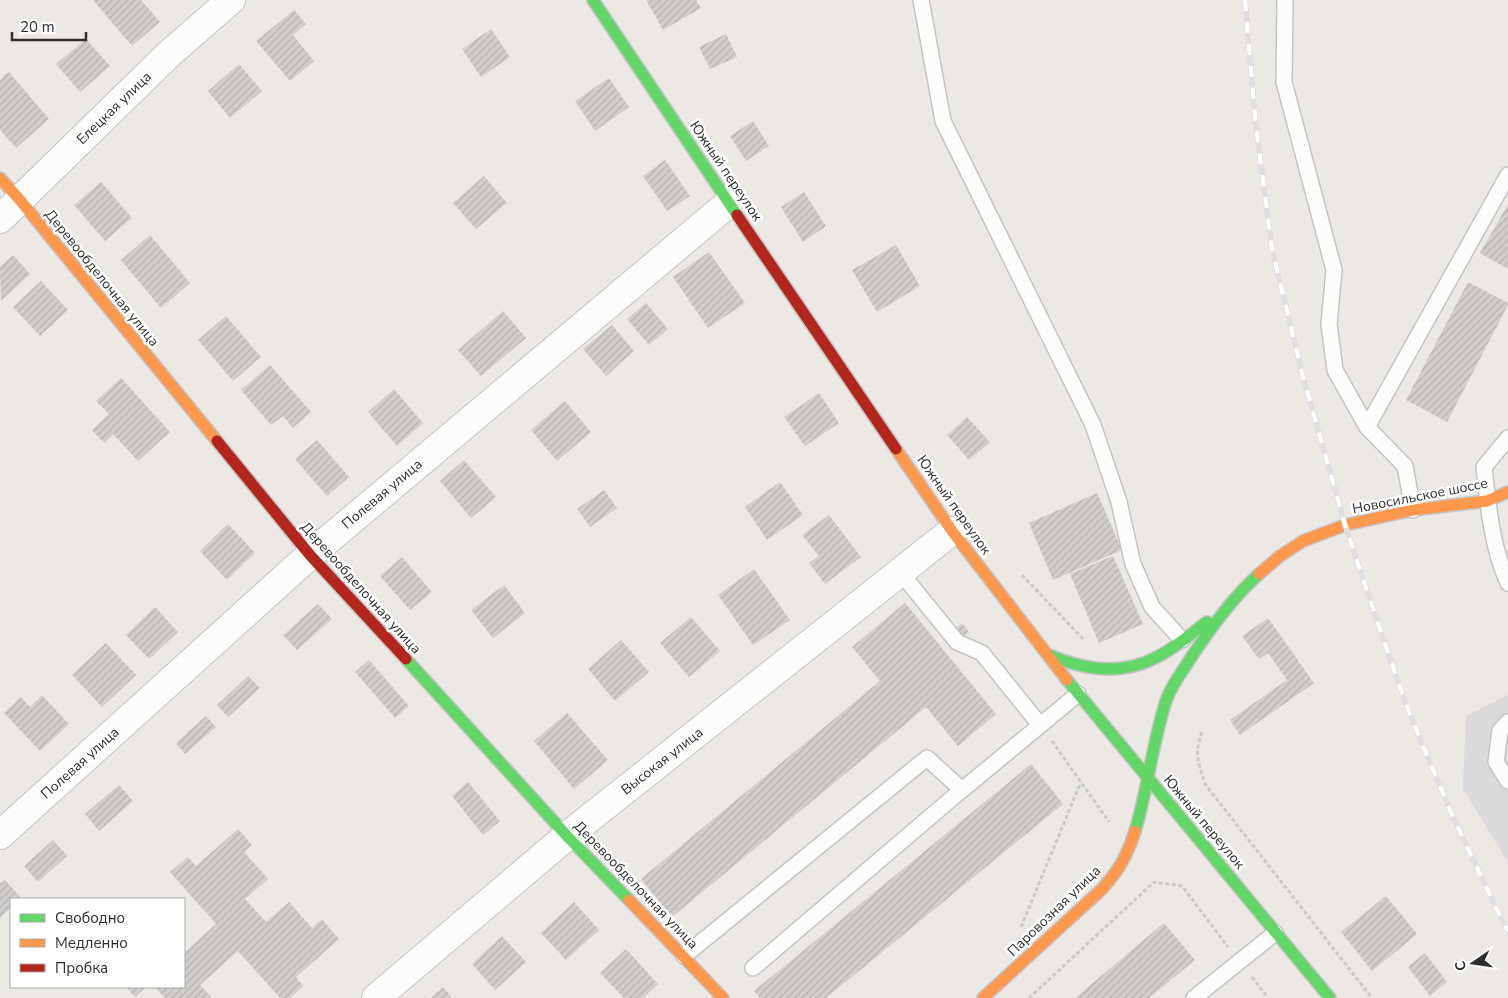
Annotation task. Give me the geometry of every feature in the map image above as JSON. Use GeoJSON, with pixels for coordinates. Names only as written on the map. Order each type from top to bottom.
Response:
{"type":"FeatureCollection","features":[{"type":"Feature","properties":{"kind":"street","name":"Елецкая улица"},"geometry":{"type":"LineString","coordinates":[[0,219],[169,54],[230,0]]}},
{"type":"Feature","properties":{"kind":"street","name":"Южный переулок"},"geometry":{"type":"LineString","coordinates":[[594,0],[729,203],[952,531],[1078,694],[1330,998]]}},
{"type":"Feature","properties":{"kind":"street","name":"Деревообделочная улица"},"geometry":{"type":"LineString","coordinates":[[0,178],[310,555],[567,836],[723,998]]}},
{"type":"Feature","properties":{"kind":"street","name":"Полевая улица"},"geometry":{"type":"LineString","coordinates":[[0,835],[310,555],[729,203]]}},
{"type":"Feature","properties":{"kind":"street","name":"Новосильское шоссе"},"geometry":{"type":"LineString","coordinates":[[1147,778],[1156,734],[1167,698],[1178,676],[1227,608],[1255,578],[1280,556],[1303,541],[1345,525],[1413,510],[1487,501],[1508,492]]}},
{"type":"Feature","properties":{"kind":"street","name":"Высокая улица"},"geometry":{"type":"LineString","coordinates":[[376,998],[567,836],[952,531]]}},
{"type":"Feature","properties":{"kind":"street"},"geometry":{"type":"LineString","coordinates":[[1047,654],[1082,668],[1111,670],[1138,666],[1160,655],[1227,608]]}},
{"type":"Feature","properties":{"kind":"street","name":"Паровозная улица"},"geometry":{"type":"LineString","coordinates":[[983,998],[1102,889],[1116,872],[1129,849],[1140,814],[1147,778]]}},
{"type":"Feature","properties":{"kind":"lane"},"geometry":{"type":"LineString","coordinates":[[921,0],[943,121],[1093,425],[1119,502],[1133,564],[1152,607],[1182,640]]}},
{"type":"Feature","properties":{"kind":"lane"},"geometry":{"type":"LineString","coordinates":[[1284,0],[1284,82],[1334,270],[1329,324],[1335,370],[1367,427],[1405,466],[1413,510]]}},
{"type":"Feature","properties":{"kind":"lane"},"geometry":{"type":"LineString","coordinates":[[1367,427],[1508,175]]}},
{"type":"Feature","properties":{"kind":"lane"},"geometry":{"type":"LineString","coordinates":[[1508,438],[1484,467],[1487,501],[1499,563],[1508,583]]}},
{"type":"Feature","properties":{"kind":"lane"},"geometry":{"type":"LineString","coordinates":[[901,573],[956,642],[982,653],[1040,725]]}},
{"type":"Feature","properties":{"kind":"lane"},"geometry":{"type":"LineString","coordinates":[[753,968],[964,788],[1078,694]]}},
{"type":"Feature","properties":{"kind":"lane"},"geometry":{"type":"LineString","coordinates":[[1508,722],[1500,731],[1496,762],[1508,781]]}},
{"type":"Feature","properties":{"kind":"lane"},"geometry":{"type":"LineString","coordinates":[[684,956],[927,758],[962,790],[964,788]]}},
{"type":"Feature","properties":{"kind":"lane"},"geometry":{"type":"LineString","coordinates":[[1194,998],[1275,933]]}},
{"type":"Feature","properties":{"kind":"path"},"geometry":{"type":"LineString","coordinates":[[1040,725],[1109,822]]}},
{"type":"Feature","properties":{"kind":"path"},"geometry":{"type":"LineString","coordinates":[[1202,732],[1198,743],[1197,758],[1205,784],[1372,998]]}},
{"type":"Feature","properties":{"kind":"path"},"geometry":{"type":"LineString","coordinates":[[1019,931],[1081,782]]}},
{"type":"Feature","properties":{"kind":"path"},"geometry":{"type":"LineString","coordinates":[[1029,998],[1154,882],[1182,886],[1268,998]]}},
{"type":"Feature","properties":{"kind":"shaded area"},"geometry":{"type":"Polygon","coordinates":[[[1508,695],[1508,862],[1463,789],[1466,716],[1508,695]]]}},
{"type":"Feature","properties":{"kind":"building"},"geometry":{"type":"Polygon","coordinates":[[[93,0],[141,0],[160,22],[132,46],[93,0]]]}},
{"type":"Feature","properties":{"kind":"building"},"geometry":{"type":"Polygon","coordinates":[[[646,0],[696,0],[701,8],[663,30],[646,0]]]}},
{"type":"Feature","properties":{"kind":"building"},"geometry":{"type":"Polygon","coordinates":[[[294,10],[306,24],[293,35],[314,61],[290,81],[256,41],[294,10]]]}},
{"type":"Feature","properties":{"kind":"building"},"geometry":{"type":"Polygon","coordinates":[[[491,29],[510,57],[481,77],[462,49],[491,29]]]}},
{"type":"Feature","properties":{"kind":"building"},"geometry":{"type":"Polygon","coordinates":[[[726,34],[737,57],[710,69],[699,47],[726,34]]]}},
{"type":"Feature","properties":{"kind":"building"},"geometry":{"type":"Polygon","coordinates":[[[86,39],[110,66],[80,92],[56,64],[86,39]]]}},
{"type":"Feature","properties":{"kind":"building"},"geometry":{"type":"Polygon","coordinates":[[[239,64],[262,91],[230,118],[208,91],[239,64]]]}},
{"type":"Feature","properties":{"kind":"building"},"geometry":{"type":"Polygon","coordinates":[[[9,72],[49,119],[16,148],[0,130],[0,80],[9,72]]]}},
{"type":"Feature","properties":{"kind":"building"},"geometry":{"type":"Polygon","coordinates":[[[609,78],[629,107],[595,131],[575,101],[609,78]]]}},
{"type":"Feature","properties":{"kind":"building"},"geometry":{"type":"Polygon","coordinates":[[[753,121],[769,146],[746,161],[730,136],[753,121]]]}},
{"type":"Feature","properties":{"kind":"building"},"geometry":{"type":"Polygon","coordinates":[[[665,160],[690,196],[667,211],[643,176],[665,160]]]}},
{"type":"Feature","properties":{"kind":"building"},"geometry":{"type":"Polygon","coordinates":[[[484,176],[507,203],[476,229],[453,203],[484,176]]]}},
{"type":"Feature","properties":{"kind":"building"},"geometry":{"type":"Polygon","coordinates":[[[101,182],[132,218],[105,241],[74,205],[101,182]]]}},
{"type":"Feature","properties":{"kind":"building"},"geometry":{"type":"Polygon","coordinates":[[[804,192],[826,226],[803,242],[781,207],[804,192]]]}},
{"type":"Feature","properties":{"kind":"building"},"geometry":{"type":"Polygon","coordinates":[[[1508,204],[1508,269],[1480,253],[1508,204]]]}},
{"type":"Feature","properties":{"kind":"building"},"geometry":{"type":"Polygon","coordinates":[[[150,235],[190,283],[161,308],[121,260],[150,235]]]}},
{"type":"Feature","properties":{"kind":"building"},"geometry":{"type":"Polygon","coordinates":[[[896,245],[920,286],[877,312],[852,270],[896,245]]]}},
{"type":"Feature","properties":{"kind":"building"},"geometry":{"type":"Polygon","coordinates":[[[709,252],[745,303],[708,328],[673,277],[709,252]]]}},
{"type":"Feature","properties":{"kind":"building"},"geometry":{"type":"Polygon","coordinates":[[[13,255],[30,274],[1,301],[0,267],[13,255]]]}},
{"type":"Feature","properties":{"kind":"building"},"geometry":{"type":"Polygon","coordinates":[[[41,281],[68,310],[40,336],[13,307],[41,281]]]}},
{"type":"Feature","properties":{"kind":"building"},"geometry":{"type":"Polygon","coordinates":[[[1468,282],[1508,303],[1508,305],[1447,422],[1406,400],[1468,282]]]}},
{"type":"Feature","properties":{"kind":"building"},"geometry":{"type":"Polygon","coordinates":[[[646,303],[668,329],[649,345],[627,319],[646,303]]]}},
{"type":"Feature","properties":{"kind":"building"},"geometry":{"type":"Polygon","coordinates":[[[503,311],[526,338],[481,376],[458,350],[503,311]]]}},
{"type":"Feature","properties":{"kind":"building"},"geometry":{"type":"Polygon","coordinates":[[[226,316],[261,357],[233,381],[198,340],[226,316]]]}},
{"type":"Feature","properties":{"kind":"building"},"geometry":{"type":"Polygon","coordinates":[[[612,325],[634,351],[606,376],[583,349],[612,325]]]}},
{"type":"Feature","properties":{"kind":"building"},"geometry":{"type":"Polygon","coordinates":[[[270,365],[311,412],[293,428],[283,416],[271,425],[241,390],[270,365]]]}},
{"type":"Feature","properties":{"kind":"building"},"geometry":{"type":"Polygon","coordinates":[[[121,378],[170,432],[138,461],[113,434],[104,443],[92,430],[109,414],[96,401],[121,378]]]}},
{"type":"Feature","properties":{"kind":"building"},"geometry":{"type":"Polygon","coordinates":[[[394,389],[423,423],[397,446],[368,412],[394,389]]]}},
{"type":"Feature","properties":{"kind":"building"},"geometry":{"type":"Polygon","coordinates":[[[819,393],[839,423],[805,446],[784,417],[819,393]]]}},
{"type":"Feature","properties":{"kind":"building"},"geometry":{"type":"Polygon","coordinates":[[[565,401],[591,432],[557,461],[531,430],[565,401]]]}},
{"type":"Feature","properties":{"kind":"building"},"geometry":{"type":"Polygon","coordinates":[[[967,417],[990,442],[969,460],[947,435],[967,417]]]}},
{"type":"Feature","properties":{"kind":"building"},"geometry":{"type":"Polygon","coordinates":[[[317,440],[349,477],[327,496],[295,459],[317,440]]]}},
{"type":"Feature","properties":{"kind":"building"},"geometry":{"type":"Polygon","coordinates":[[[464,460],[496,497],[471,518],[440,481],[464,460]]]}},
{"type":"Feature","properties":{"kind":"building"},"geometry":{"type":"Polygon","coordinates":[[[780,482],[803,515],[767,540],[745,507],[780,482]]]}},
{"type":"Feature","properties":{"kind":"building"},"geometry":{"type":"Polygon","coordinates":[[[604,490],[617,508],[590,527],[577,509],[604,490]]]}},
{"type":"Feature","properties":{"kind":"building"},"geometry":{"type":"Polygon","coordinates":[[[1097,493],[1122,550],[1053,580],[1029,523],[1097,493]]]}},
{"type":"Feature","properties":{"kind":"building"},"geometry":{"type":"Polygon","coordinates":[[[829,515],[861,557],[825,584],[809,563],[819,556],[802,535],[829,515]]]}},
{"type":"Feature","properties":{"kind":"building"},"geometry":{"type":"Polygon","coordinates":[[[228,524],[255,553],[227,580],[200,551],[228,524]]]}},
{"type":"Feature","properties":{"kind":"building"},"geometry":{"type":"Polygon","coordinates":[[[1113,556],[1143,624],[1099,643],[1070,574],[1113,556]]]}},
{"type":"Feature","properties":{"kind":"building"},"geometry":{"type":"Polygon","coordinates":[[[402,557],[432,592],[410,610],[380,576],[402,557]]]}},
{"type":"Feature","properties":{"kind":"building"},"geometry":{"type":"Polygon","coordinates":[[[754,569],[790,620],[753,645],[718,595],[754,569]]]}},
{"type":"Feature","properties":{"kind":"building"},"geometry":{"type":"Polygon","coordinates":[[[504,585],[525,613],[493,638],[471,610],[504,585]]]}},
{"type":"Feature","properties":{"kind":"building"},"geometry":{"type":"Polygon","coordinates":[[[905,603],[996,714],[958,746],[926,707],[672,917],[641,879],[880,681],[852,647],[905,603]]]}},
{"type":"Feature","properties":{"kind":"building"},"geometry":{"type":"Polygon","coordinates":[[[318,604],[332,619],[297,650],[283,635],[318,604]]]}},
{"type":"Feature","properties":{"kind":"building"},"geometry":{"type":"Polygon","coordinates":[[[155,607],[178,632],[149,659],[126,635],[155,607]]]}},
{"type":"Feature","properties":{"kind":"building"},"geometry":{"type":"Polygon","coordinates":[[[691,617],[720,651],[689,677],[660,643],[691,617]]]}},
{"type":"Feature","properties":{"kind":"building"},"geometry":{"type":"Polygon","coordinates":[[[1268,618],[1314,683],[1240,735],[1230,720],[1287,680],[1268,653],[1259,659],[1242,636],[1268,618]]]}},
{"type":"Feature","properties":{"kind":"building"},"geometry":{"type":"Polygon","coordinates":[[[962,623],[969,632],[960,639],[953,630],[962,623]]]}},
{"type":"Feature","properties":{"kind":"building"},"geometry":{"type":"Polygon","coordinates":[[[621,640],[649,672],[615,701],[588,669],[621,640]]]}},
{"type":"Feature","properties":{"kind":"building"},"geometry":{"type":"Polygon","coordinates":[[[106,643],[136,675],[102,707],[72,675],[106,643]]]}},
{"type":"Feature","properties":{"kind":"building"},"geometry":{"type":"Polygon","coordinates":[[[369,660],[409,706],[395,718],[355,672],[369,660]]]}},
{"type":"Feature","properties":{"kind":"building"},"geometry":{"type":"Polygon","coordinates":[[[248,676],[260,688],[228,717],[217,705],[248,676]]]}},
{"type":"Feature","properties":{"kind":"building"},"geometry":{"type":"Polygon","coordinates":[[[42,695],[69,724],[40,751],[4,713],[21,697],[30,707],[42,695]]]}},
{"type":"Feature","properties":{"kind":"building"},"geometry":{"type":"Polygon","coordinates":[[[567,713],[608,760],[574,789],[534,741],[567,713]]]}},
{"type":"Feature","properties":{"kind":"building"},"geometry":{"type":"Polygon","coordinates":[[[206,716],[216,727],[185,754],[176,743],[206,716]]]}},
{"type":"Feature","properties":{"kind":"building"},"geometry":{"type":"Polygon","coordinates":[[[1031,764],[1063,804],[826,998],[760,998],[754,991],[1031,764]]]}},
{"type":"Feature","properties":{"kind":"building"},"geometry":{"type":"Polygon","coordinates":[[[468,782],[500,821],[483,835],[452,796],[468,782]]]}},
{"type":"Feature","properties":{"kind":"building"},"geometry":{"type":"Polygon","coordinates":[[[119,785],[133,801],[99,831],[85,814],[119,785]]]}},
{"type":"Feature","properties":{"kind":"building"},"geometry":{"type":"Polygon","coordinates":[[[238,829],[252,845],[244,852],[268,879],[245,899],[266,922],[289,902],[312,928],[322,919],[339,939],[296,977],[303,986],[290,998],[280,998],[238,951],[200,985],[212,998],[165,998],[156,988],[185,988],[185,952],[216,924],[170,872],[188,857],[196,866],[238,829]]]}},
{"type":"Feature","properties":{"kind":"building"},"geometry":{"type":"Polygon","coordinates":[[[53,840],[67,856],[38,882],[24,866],[53,840]]]}},
{"type":"Feature","properties":{"kind":"building"},"geometry":{"type":"Polygon","coordinates":[[[5,880],[21,898],[10,898],[10,909],[0,918],[0,884],[5,880]]]}},
{"type":"Feature","properties":{"kind":"building"},"geometry":{"type":"Polygon","coordinates":[[[1386,896],[1417,934],[1372,971],[1341,932],[1386,896]]]}},
{"type":"Feature","properties":{"kind":"building"},"geometry":{"type":"Polygon","coordinates":[[[574,902],[599,930],[566,960],[541,933],[574,902]]]}},
{"type":"Feature","properties":{"kind":"building"},"geometry":{"type":"Polygon","coordinates":[[[1164,923],[1195,960],[1149,998],[1075,998],[1164,923]]]}},
{"type":"Feature","properties":{"kind":"building"},"geometry":{"type":"Polygon","coordinates":[[[502,936],[526,962],[495,990],[472,964],[502,936]]]}},
{"type":"Feature","properties":{"kind":"building"},"geometry":{"type":"Polygon","coordinates":[[[626,949],[658,984],[643,998],[624,998],[600,973],[626,949]]]}},
{"type":"Feature","properties":{"kind":"building"},"geometry":{"type":"Polygon","coordinates":[[[1425,953],[1447,982],[1430,996],[1408,967],[1425,953]]]}},
{"type":"Feature","properties":{"kind":"building"},"geometry":{"type":"Polygon","coordinates":[[[443,987],[452,998],[430,998],[443,987]]]}},
{"type":"Feature","properties":{"kind":"building"},"geometry":{"type":"Polygon","coordinates":[[[127,988],[145,988],[135,997],[127,988]]]}},
{"type":"Feature","properties":{"kind":"railway"},"geometry":{"type":"LineString","coordinates":[[1245,0],[1256,127],[1272,249],[1302,373],[1345,525],[1409,712],[1452,815],[1508,931]]}},
{"type":"Feature","properties":{"kind":"traffic: fast"},"geometry":{"type":"LineString","coordinates":[[593,0],[737,215]]}},
{"type":"Feature","properties":{"kind":"traffic: fast"},"geometry":{"type":"LineString","coordinates":[[1135,831],[1157,734],[1170,692],[1219,618],[1259,574]]}},
{"type":"Feature","properties":{"kind":"traffic: fast"},"geometry":{"type":"LineString","coordinates":[[1049,655],[1089,667],[1103,669],[1130,667],[1144,663],[1164,653],[1207,622]]}},
{"type":"Feature","properties":{"kind":"traffic: fast"},"geometry":{"type":"LineString","coordinates":[[406,659],[567,836],[629,900]]}},
{"type":"Feature","properties":{"kind":"traffic: fast"},"geometry":{"type":"LineString","coordinates":[[1067,680],[1330,998]]}},
{"type":"Feature","properties":{"kind":"traffic: slow"},"geometry":{"type":"LineString","coordinates":[[0,178],[217,441]]}},
{"type":"Feature","properties":{"kind":"traffic: slow"},"geometry":{"type":"LineString","coordinates":[[896,449],[952,531],[1067,680]]}},
{"type":"Feature","properties":{"kind":"traffic: slow"},"geometry":{"type":"LineString","coordinates":[[1259,574],[1280,556],[1303,541],[1345,525],[1413,510],[1487,501],[1508,492]]}},
{"type":"Feature","properties":{"kind":"traffic: slow"},"geometry":{"type":"LineString","coordinates":[[983,998],[1102,889],[1122,862],[1135,831]]}},
{"type":"Feature","properties":{"kind":"traffic: slow"},"geometry":{"type":"LineString","coordinates":[[629,900],[723,998]]}},
{"type":"Feature","properties":{"kind":"traffic: jam"},"geometry":{"type":"LineString","coordinates":[[737,215],[896,449]]}},
{"type":"Feature","properties":{"kind":"traffic: jam"},"geometry":{"type":"LineString","coordinates":[[217,441],[310,555],[406,659]]}}]}
